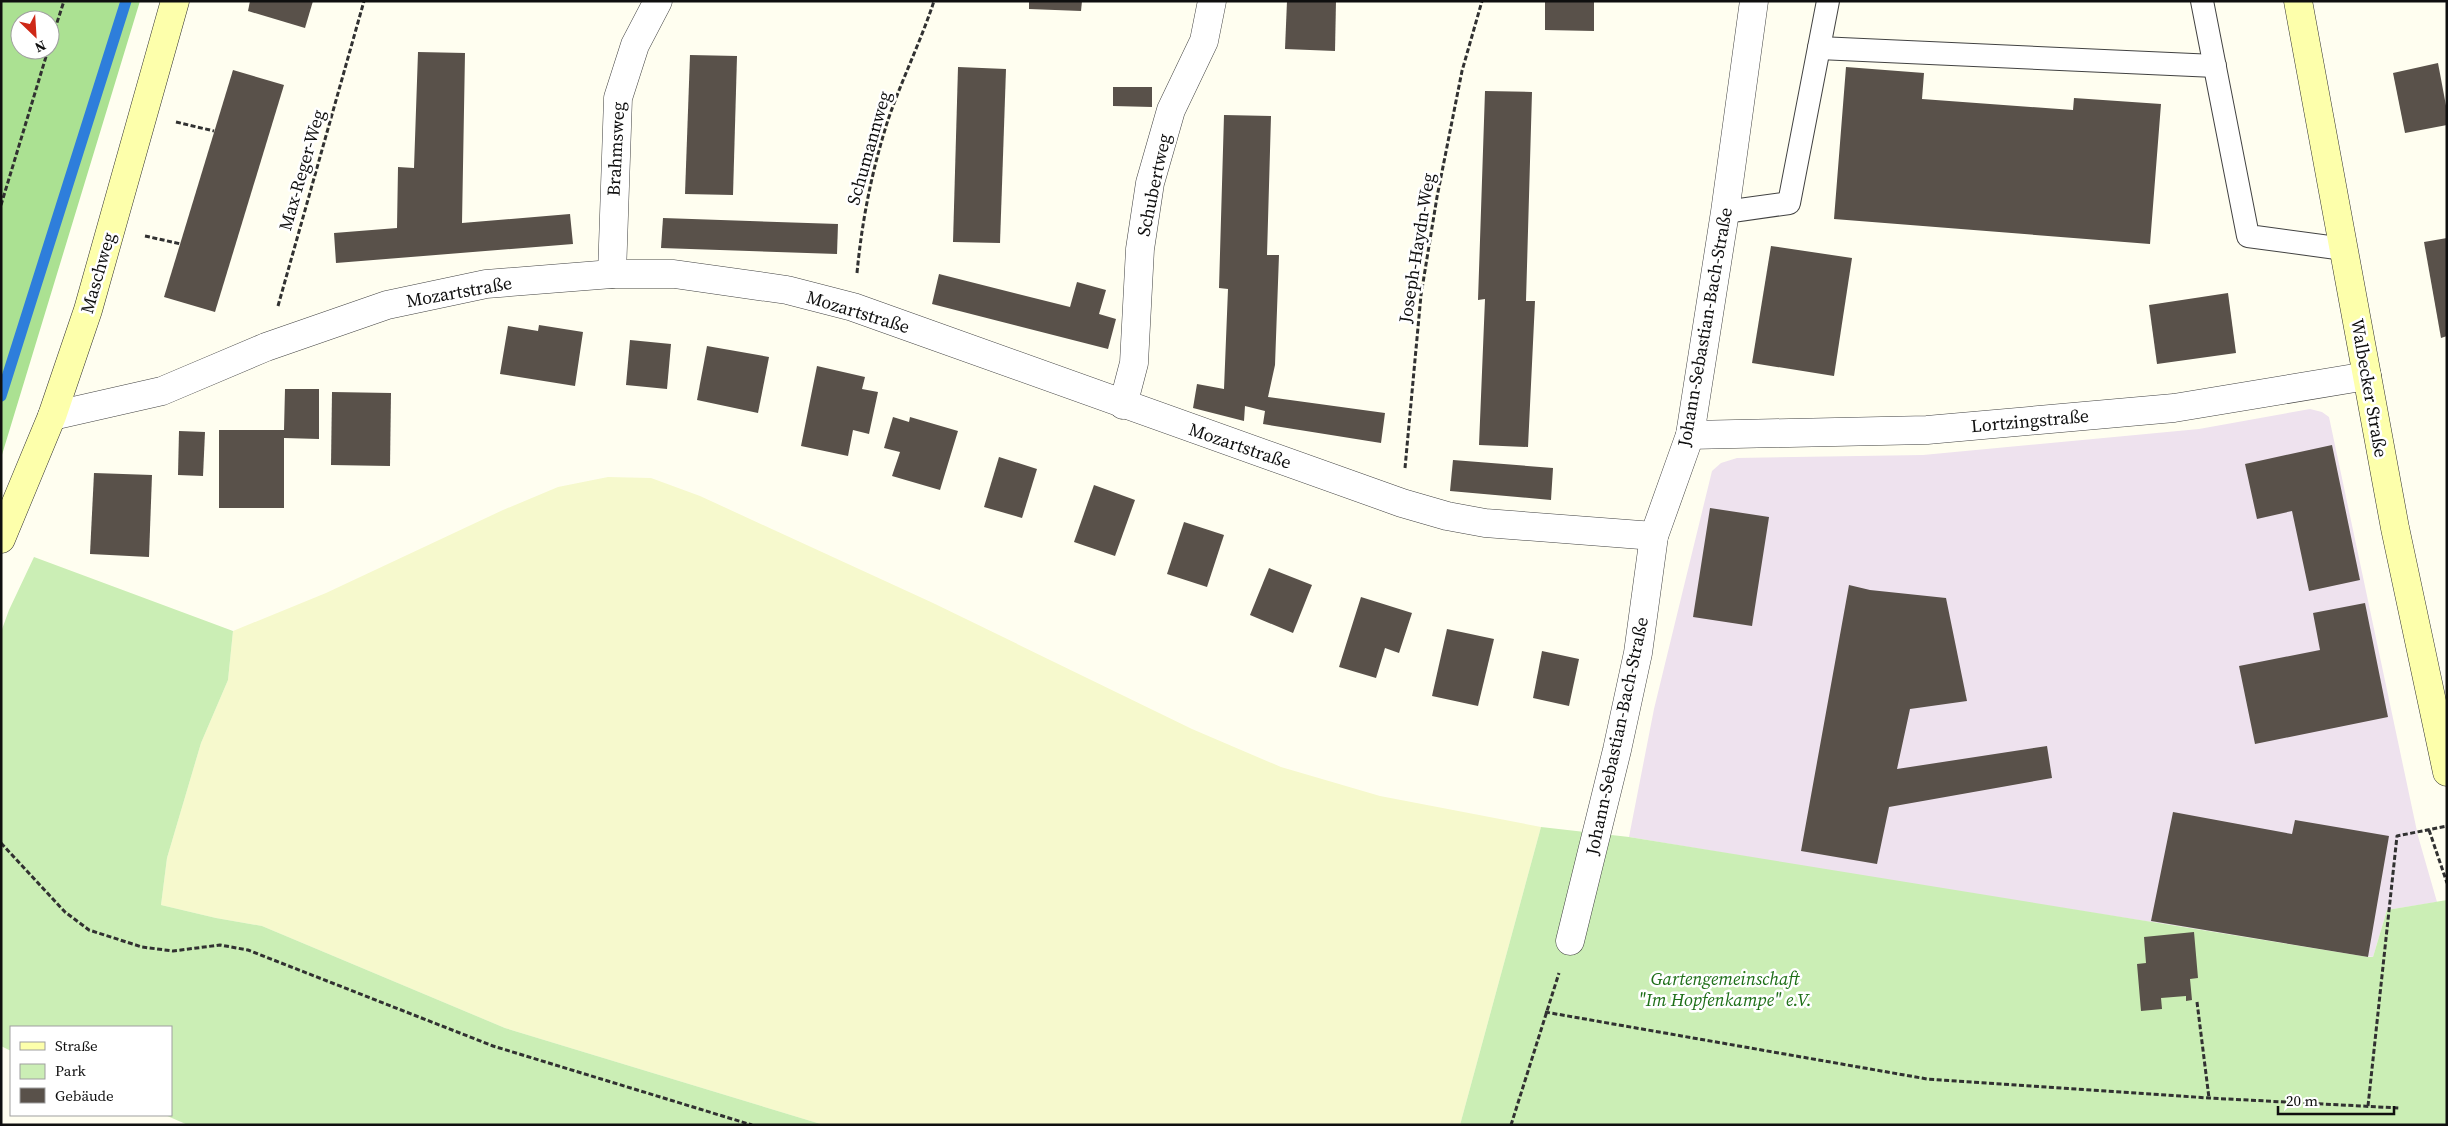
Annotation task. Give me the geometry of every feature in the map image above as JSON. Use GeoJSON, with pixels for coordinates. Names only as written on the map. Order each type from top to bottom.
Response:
{"type":"FeatureCollection","features":[{"type":"Feature","properties":{"kind":"main road","name":"Maschweg"},"geometry":{"type":"LineString","coordinates":[[1,539],[52,416],[88,310],[175,1]]}},
{"type":"Feature","properties":{"kind":"main road","name":"Walbecker Straße"},"geometry":{"type":"LineString","coordinates":[[2298,1],[2395,528],[2447,772]]}},
{"type":"Feature","properties":{"kind":"street","name":"Brahmsweg"},"geometry":{"type":"LineString","coordinates":[[612,274],[618,98],[635,45],[658,1]]}},
{"type":"Feature","properties":{"kind":"street","name":"Schubertweg"},"geometry":{"type":"LineString","coordinates":[[1123,405],[1134,363],[1140,249],[1150,183],[1171,110],[1204,41],[1212,1]]}},
{"type":"Feature","properties":{"kind":"street","name":"Johann-Sebastian-Bach-Straße"},"geometry":{"type":"LineString","coordinates":[[1570,941],[1617,750],[1636,663],[1654,536],[1690,435],[1725,212],[1754,1]]}},
{"type":"Feature","properties":{"kind":"street","name":"Mozartstraße"},"geometry":{"type":"LineString","coordinates":[[52,416],[162,392],[266,346],[388,305],[435,294],[486,284],[612,274],[674,274],[787,290],[853,308],[1402,503],[1447,516],[1485,523],[1654,536]]}},
{"type":"Feature","properties":{"kind":"street","name":"Lortzingstraße"},"geometry":{"type":"LineString","coordinates":[[1690,435],[1927,430],[2174,408],[2367,376]]}},
{"type":"Feature","properties":{"kind":"lane"},"geometry":{"type":"LineString","coordinates":[[1725,212],[1789,203],[1828,1]]}},
{"type":"Feature","properties":{"kind":"lane"},"geometry":{"type":"LineString","coordinates":[[2202,1],[2248,236],[2344,249]]}},
{"type":"Feature","properties":{"kind":"lane"},"geometry":{"type":"LineString","coordinates":[[1819,48],[2215,66]]}},
{"type":"Feature","properties":{"kind":"path"},"geometry":{"type":"LineString","coordinates":[[60,13],[64,1]]}},
{"type":"Feature","properties":{"kind":"path","name":"Max-Reger-Weg"},"geometry":{"type":"LineString","coordinates":[[266,346],[364,1]]}},
{"type":"Feature","properties":{"kind":"path","name":"Schumannweg"},"geometry":{"type":"LineString","coordinates":[[853,308],[861,229],[878,154],[889,118],[923,35],[934,1]]}},
{"type":"Feature","properties":{"kind":"path","name":"Joseph-Haydn-Weg"},"geometry":{"type":"LineString","coordinates":[[1402,503],[1421,295],[1454,112],[1482,1]]}},
{"type":"Feature","properties":{"kind":"path"},"geometry":{"type":"LineString","coordinates":[[1,205],[45,60]]}},
{"type":"Feature","properties":{"kind":"path"},"geometry":{"type":"LineString","coordinates":[[2368,1106],[2397,836],[2447,826]]}},
{"type":"Feature","properties":{"kind":"path"},"geometry":{"type":"LineString","coordinates":[[2430,830],[2447,883]]}},
{"type":"Feature","properties":{"kind":"path"},"geometry":{"type":"LineString","coordinates":[[1,843],[65,912],[89,930],[142,947],[166,950],[220,944],[248,950],[493,1046],[752,1125]]}},
{"type":"Feature","properties":{"kind":"path"},"geometry":{"type":"LineString","coordinates":[[1511,1125],[1545,1012],[1570,941]]}},
{"type":"Feature","properties":{"kind":"path"},"geometry":{"type":"LineString","coordinates":[[2198,1002],[2209,1098]]}},
{"type":"Feature","properties":{"kind":"path"},"geometry":{"type":"LineString","coordinates":[[1545,1012],[1927,1079],[2209,1098],[2399,1108]]}},
{"type":"Feature","properties":{"kind":"shaded area"},"geometry":{"type":"Polygon","coordinates":[[[2310,409],[2322,412],[2329,417],[2418,836],[2437,902],[2387,910],[2373,957],[1885,880],[1629,837],[1654,709],[1712,471],[1721,463],[1737,458],[1923,455],[2199,429],[2310,409]]]}},
{"type":"Feature","properties":{"kind":"green space"},"geometry":{"type":"Polygon","coordinates":[[[1,1],[140,1],[1,458],[1,1]]]}},
{"type":"Feature","properties":{"kind":"green space"},"geometry":{"type":"Polygon","coordinates":[[[608,477],[651,478],[700,496],[933,603],[1192,729],[1281,767],[1380,796],[1541,827],[1460,1125],[824,1125],[505,1028],[262,926],[216,918],[161,905],[167,858],[201,743],[228,680],[233,631],[326,593],[503,510],[558,487],[608,477]]]}},
{"type":"Feature","properties":{"kind":"green space"},"geometry":{"type":"Polygon","coordinates":[[[34,557],[233,631],[228,680],[201,743],[167,858],[161,905],[216,918],[262,926],[505,1028],[824,1125],[188,1125],[167,1116],[172,1116],[172,1026],[10,1026],[10,1050],[1,1046],[1,632],[9,610],[34,557]]]}},
{"type":"Feature","properties":{"kind":"green space","name":"Gartengemeinschaft \"Im Hopfenkampe\" e.V."},"geometry":{"type":"Polygon","coordinates":[[[1541,827],[1629,837],[2368,957],[2373,957],[2387,910],[2447,900],[2447,1125],[1460,1125],[1541,827]]]}},
{"type":"Feature","properties":{"kind":"building"},"geometry":{"type":"Polygon","coordinates":[[[250,1],[313,1],[305,28],[248,11],[250,1]]]}},
{"type":"Feature","properties":{"kind":"building"},"geometry":{"type":"Polygon","coordinates":[[[1029,1],[1082,1],[1081,11],[1029,9],[1029,1]]]}},
{"type":"Feature","properties":{"kind":"building"},"geometry":{"type":"Polygon","coordinates":[[[1287,1],[1336,1],[1335,51],[1285,49],[1287,1]]]}},
{"type":"Feature","properties":{"kind":"building"},"geometry":{"type":"Polygon","coordinates":[[[1545,1],[1594,1],[1594,31],[1545,30],[1545,1]]]}},
{"type":"Feature","properties":{"kind":"building"},"geometry":{"type":"Polygon","coordinates":[[[418,52],[465,53],[462,223],[570,214],[573,244],[336,263],[334,233],[397,228],[398,167],[414,168],[418,52]]]}},
{"type":"Feature","properties":{"kind":"building"},"geometry":{"type":"Polygon","coordinates":[[[690,55],[737,56],[733,195],[685,194],[690,55]]]}},
{"type":"Feature","properties":{"kind":"building"},"geometry":{"type":"Polygon","coordinates":[[[2438,63],[2447,111],[2447,125],[2405,133],[2393,73],[2438,63]]]}},
{"type":"Feature","properties":{"kind":"building"},"geometry":{"type":"Polygon","coordinates":[[[958,67],[1006,69],[1000,243],[953,242],[958,67]]]}},
{"type":"Feature","properties":{"kind":"building"},"geometry":{"type":"Polygon","coordinates":[[[1846,67],[1924,73],[1922,99],[2073,110],[2074,98],[2161,104],[2150,244],[1834,219],[1846,67]]]}},
{"type":"Feature","properties":{"kind":"building"},"geometry":{"type":"Polygon","coordinates":[[[233,70],[284,85],[215,312],[164,297],[233,70]]]}},
{"type":"Feature","properties":{"kind":"building"},"geometry":{"type":"Polygon","coordinates":[[[1113,87],[1152,87],[1152,107],[1113,106],[1113,87]]]}},
{"type":"Feature","properties":{"kind":"building"},"geometry":{"type":"Polygon","coordinates":[[[1485,91],[1532,92],[1526,301],[1535,301],[1528,447],[1479,445],[1485,299],[1478,300],[1485,91]]]}},
{"type":"Feature","properties":{"kind":"building"},"geometry":{"type":"Polygon","coordinates":[[[1224,115],[1271,116],[1267,255],[1279,255],[1275,365],[1268,397],[1385,413],[1381,443],[1263,424],[1265,411],[1245,406],[1244,421],[1193,408],[1197,384],[1224,389],[1228,289],[1219,288],[1224,115]]]}},
{"type":"Feature","properties":{"kind":"building"},"geometry":{"type":"Polygon","coordinates":[[[663,218],[838,224],[837,254],[661,248],[663,218]]]}},
{"type":"Feature","properties":{"kind":"building"},"geometry":{"type":"Polygon","coordinates":[[[2447,238],[2447,336],[2441,338],[2424,242],[2447,238]]]}},
{"type":"Feature","properties":{"kind":"building"},"geometry":{"type":"Polygon","coordinates":[[[1771,246],[1852,258],[1834,376],[1752,363],[1771,246]]]}},
{"type":"Feature","properties":{"kind":"building"},"geometry":{"type":"Polygon","coordinates":[[[939,274],[1070,307],[1077,282],[1106,290],[1099,314],[1116,319],[1108,349],[932,304],[939,274]]]}},
{"type":"Feature","properties":{"kind":"building"},"geometry":{"type":"Polygon","coordinates":[[[2228,293],[2236,353],[2157,364],[2149,305],[2228,293]]]}},
{"type":"Feature","properties":{"kind":"building"},"geometry":{"type":"Polygon","coordinates":[[[539,325],[583,332],[575,386],[500,374],[508,326],[538,331],[539,325]]]}},
{"type":"Feature","properties":{"kind":"building"},"geometry":{"type":"Polygon","coordinates":[[[630,340],[671,344],[667,389],[626,385],[630,340]]]}},
{"type":"Feature","properties":{"kind":"building"},"geometry":{"type":"Polygon","coordinates":[[[707,346],[769,357],[758,413],[697,400],[707,346]]]}},
{"type":"Feature","properties":{"kind":"building"},"geometry":{"type":"Polygon","coordinates":[[[817,366],[865,377],[862,389],[878,392],[869,434],[853,430],[848,456],[801,446],[817,366]]]}},
{"type":"Feature","properties":{"kind":"building"},"geometry":{"type":"Polygon","coordinates":[[[285,389],[319,389],[319,439],[284,438],[284,508],[219,508],[219,430],[284,430],[285,389]]]}},
{"type":"Feature","properties":{"kind":"building"},"geometry":{"type":"Polygon","coordinates":[[[332,392],[391,393],[390,466],[331,465],[332,392]]]}},
{"type":"Feature","properties":{"kind":"building"},"geometry":{"type":"Polygon","coordinates":[[[893,417],[909,422],[910,417],[958,431],[940,490],[892,476],[900,452],[884,448],[893,417]]]}},
{"type":"Feature","properties":{"kind":"building"},"geometry":{"type":"Polygon","coordinates":[[[179,431],[205,432],[203,476],[178,475],[179,431]]]}},
{"type":"Feature","properties":{"kind":"building"},"geometry":{"type":"Polygon","coordinates":[[[2332,445],[2360,580],[2309,591],[2292,511],[2257,519],[2245,464],[2332,445]]]}},
{"type":"Feature","properties":{"kind":"building"},"geometry":{"type":"Polygon","coordinates":[[[999,457],[1037,469],[1022,518],[984,507],[999,457]]]}},
{"type":"Feature","properties":{"kind":"building"},"geometry":{"type":"Polygon","coordinates":[[[1453,460],[1553,468],[1551,500],[1450,491],[1453,460]]]}},
{"type":"Feature","properties":{"kind":"building"},"geometry":{"type":"Polygon","coordinates":[[[94,473],[152,475],[149,557],[90,554],[94,473]]]}},
{"type":"Feature","properties":{"kind":"building"},"geometry":{"type":"Polygon","coordinates":[[[1094,485],[1135,500],[1115,556],[1074,542],[1094,485]]]}},
{"type":"Feature","properties":{"kind":"building"},"geometry":{"type":"Polygon","coordinates":[[[1710,508],[1769,517],[1752,626],[1693,617],[1710,508]]]}},
{"type":"Feature","properties":{"kind":"building"},"geometry":{"type":"Polygon","coordinates":[[[1184,522],[1224,535],[1207,587],[1167,574],[1184,522]]]}},
{"type":"Feature","properties":{"kind":"building"},"geometry":{"type":"Polygon","coordinates":[[[1269,568],[1312,585],[1293,633],[1250,615],[1269,568]]]}},
{"type":"Feature","properties":{"kind":"building"},"geometry":{"type":"Polygon","coordinates":[[[1849,585],[1870,590],[1946,598],[1967,701],[1910,709],[1897,769],[2047,746],[2052,778],[1889,807],[1877,864],[1801,851],[1849,585]]]}},
{"type":"Feature","properties":{"kind":"building"},"geometry":{"type":"Polygon","coordinates":[[[1361,597],[1412,613],[1399,653],[1385,648],[1376,678],[1339,667],[1361,597]]]}},
{"type":"Feature","properties":{"kind":"building"},"geometry":{"type":"Polygon","coordinates":[[[2365,603],[2388,717],[2255,744],[2239,666],[2320,650],[2313,613],[2365,603]]]}},
{"type":"Feature","properties":{"kind":"building"},"geometry":{"type":"Polygon","coordinates":[[[1447,629],[1494,639],[1478,706],[1432,696],[1447,629]]]}},
{"type":"Feature","properties":{"kind":"building"},"geometry":{"type":"Polygon","coordinates":[[[1542,651],[1579,659],[1569,706],[1533,698],[1542,651]]]}},
{"type":"Feature","properties":{"kind":"building"},"geometry":{"type":"Polygon","coordinates":[[[2173,812],[2292,834],[2295,820],[2389,836],[2368,957],[2151,921],[2173,812]]]}},
{"type":"Feature","properties":{"kind":"building"},"geometry":{"type":"Polygon","coordinates":[[[2194,932],[2198,978],[2190,979],[2192,1000],[2186,1001],[2186,996],[2161,998],[2162,1009],[2141,1011],[2137,964],[2146,963],[2144,937],[2194,932]]]}},
{"type":"Feature","properties":{"kind":"waterway"},"geometry":{"type":"LineString","coordinates":[[1,396],[126,1]]}}]}
